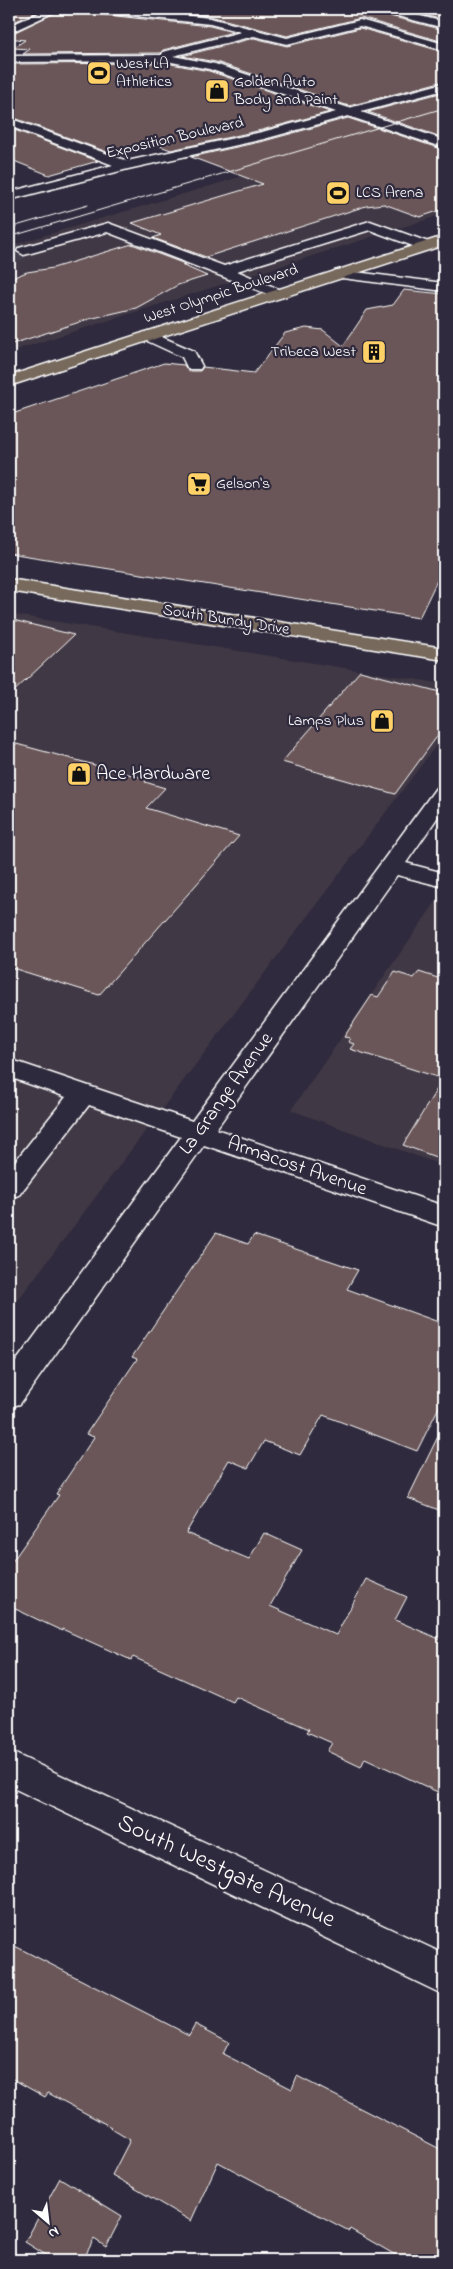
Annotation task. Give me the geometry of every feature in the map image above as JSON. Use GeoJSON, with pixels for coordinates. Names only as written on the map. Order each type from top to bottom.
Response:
{"type":"FeatureCollection","features":[{"type":"Feature","properties":{"kind":"main road","name":"West Olympic Boulevard"},"geometry":{"type":"LineString","coordinates":[[9,381],[444,240]]}},
{"type":"Feature","properties":{"kind":"main road","name":"South Bundy Drive"},"geometry":{"type":"LineString","coordinates":[[9,585],[444,654]]}},
{"type":"Feature","properties":{"kind":"street"},"geometry":{"type":"LineString","coordinates":[[9,30],[56,9]]}},
{"type":"Feature","properties":{"kind":"street"},"geometry":{"type":"LineString","coordinates":[[97,9],[189,17],[254,32],[287,42],[360,23],[444,47]]}},
{"type":"Feature","properties":{"kind":"street"},"geometry":{"type":"LineString","coordinates":[[382,9],[444,25]]}},
{"type":"Feature","properties":{"kind":"street"},"geometry":{"type":"LineString","coordinates":[[335,18],[356,24]]}},
{"type":"Feature","properties":{"kind":"street"},"geometry":{"type":"LineString","coordinates":[[166,58],[166,54],[175,51],[273,27]]}},
{"type":"Feature","properties":{"kind":"street"},"geometry":{"type":"LineString","coordinates":[[9,59],[166,58],[211,66],[444,144]]}},
{"type":"Feature","properties":{"kind":"street"},"geometry":{"type":"LineString","coordinates":[[375,106],[444,86]]}},
{"type":"Feature","properties":{"kind":"street"},"geometry":{"type":"LineString","coordinates":[[375,106],[427,101],[444,96]]}},
{"type":"Feature","properties":{"kind":"street","name":"Exposition Boulevard"},"geometry":{"type":"LineString","coordinates":[[9,196],[126,165],[264,135],[375,106]]}},
{"type":"Feature","properties":{"kind":"street"},"geometry":{"type":"LineString","coordinates":[[9,122],[126,165]]}},
{"type":"Feature","properties":{"kind":"street"},"geometry":{"type":"LineString","coordinates":[[137,149],[159,158]]}},
{"type":"Feature","properties":{"kind":"street"},"geometry":{"type":"LineString","coordinates":[[21,179],[43,187]]}},
{"type":"Feature","properties":{"kind":"street"},"geometry":{"type":"LineString","coordinates":[[223,271],[370,225],[426,246]]}},
{"type":"Feature","properties":{"kind":"street"},"geometry":{"type":"LineString","coordinates":[[24,251],[108,228],[223,271],[278,294]]}},
{"type":"Feature","properties":{"kind":"street"},"geometry":{"type":"LineString","coordinates":[[339,274],[444,287]]}},
{"type":"Feature","properties":{"kind":"street"},"geometry":{"type":"LineString","coordinates":[[148,336],[188,354],[194,366]]}},
{"type":"Feature","properties":{"kind":"street","name":"La Grange Avenue"},"geometry":{"type":"LineString","coordinates":[[9,1396],[444,793]]}},
{"type":"Feature","properties":{"kind":"street"},"geometry":{"type":"LineString","coordinates":[[391,866],[444,880]]}},
{"type":"Feature","properties":{"kind":"street","name":"Armacost Avenue"},"geometry":{"type":"LineString","coordinates":[[9,1068],[444,1217]]}},
{"type":"Feature","properties":{"kind":"street"},"geometry":{"type":"LineString","coordinates":[[9,1188],[83,1094]]}},
{"type":"Feature","properties":{"kind":"street","name":"South Westgate Avenue"},"geometry":{"type":"LineString","coordinates":[[9,1768],[444,1976]]}},
{"type":"Feature","properties":{"kind":"shaded area"},"geometry":{"type":"Polygon","coordinates":[[[444,116],[444,214],[9,352],[9,246],[444,116]]]}},
{"type":"Feature","properties":{"kind":"shaded area"},"geometry":{"type":"Polygon","coordinates":[[[9,614],[444,684],[444,735],[9,1312],[9,614]]]}},
{"type":"Feature","properties":{"kind":"shaded area"},"geometry":{"type":"Polygon","coordinates":[[[444,890],[444,1166],[291,1110],[444,890]]]}},
{"type":"Feature","properties":{"kind":"building"},"geometry":{"type":"Polygon","coordinates":[[[9,9],[44,9],[9,24],[9,9]]]}},
{"type":"Feature","properties":{"kind":"building"},"geometry":{"type":"Polygon","coordinates":[[[63,9],[90,9],[97,14],[210,26],[233,32],[163,50],[161,53],[23,54],[30,49],[13,48],[25,40],[9,38],[9,35],[63,9]]]}},
{"type":"Feature","properties":{"kind":"building"},"geometry":{"type":"Polygon","coordinates":[[[140,9],[375,9],[378,13],[444,30],[444,42],[361,18],[287,36],[210,16],[140,9]]]}},
{"type":"Feature","properties":{"kind":"building"},"geometry":{"type":"Polygon","coordinates":[[[400,9],[444,9],[444,20],[400,9]]]}},
{"type":"Feature","properties":{"kind":"building"},"geometry":{"type":"Polygon","coordinates":[[[360,28],[444,52],[444,81],[349,106],[216,62],[182,56],[254,38],[287,46],[360,28]]]}},
{"type":"Feature","properties":{"kind":"building"},"geometry":{"type":"Polygon","coordinates":[[[166,63],[209,71],[330,112],[262,130],[171,150],[157,145],[118,156],[9,116],[9,64],[166,63]]]}},
{"type":"Feature","properties":{"kind":"building"},"geometry":{"type":"Polygon","coordinates":[[[444,92],[444,138],[368,112],[444,92]]]}},
{"type":"Feature","properties":{"kind":"building","name":"LCS Arena"},"geometry":{"type":"Polygon","coordinates":[[[348,118],[444,150],[444,209],[420,217],[384,204],[366,206],[206,257],[153,238],[161,235],[132,223],[263,184],[191,157],[264,141],[348,118]]]}},
{"type":"Feature","properties":{"kind":"building"},"geometry":{"type":"Polygon","coordinates":[[[9,128],[98,161],[49,175],[9,159],[9,128]]]}},
{"type":"Feature","properties":{"kind":"building"},"geometry":{"type":"Polygon","coordinates":[[[132,244],[185,264],[182,265],[207,276],[178,285],[136,308],[89,319],[9,345],[9,279],[27,272],[53,268],[132,244]]]}},
{"type":"Feature","properties":{"kind":"building"},"geometry":{"type":"Polygon","coordinates":[[[404,290],[444,294],[444,566],[419,618],[9,553],[9,415],[164,363],[184,365],[188,371],[200,371],[203,367],[254,373],[285,333],[306,328],[323,330],[343,346],[367,310],[393,305],[404,290]]]}},
{"type":"Feature","properties":{"kind":"building"},"geometry":{"type":"Polygon","coordinates":[[[9,619],[74,635],[9,696],[9,619]]]}},
{"type":"Feature","properties":{"kind":"building"},"geometry":{"type":"Polygon","coordinates":[[[360,671],[444,693],[444,727],[395,794],[282,762],[360,671]]]}},
{"type":"Feature","properties":{"kind":"building"},"geometry":{"type":"Polygon","coordinates":[[[9,742],[147,779],[145,782],[165,788],[146,808],[239,836],[99,995],[9,967],[9,742]]]}},
{"type":"Feature","properties":{"kind":"building"},"geometry":{"type":"Polygon","coordinates":[[[395,972],[414,978],[419,972],[444,980],[444,1160],[403,1145],[443,1079],[350,1049],[354,1044],[348,1042],[350,1038],[344,1037],[372,995],[378,997],[395,972]]]}},
{"type":"Feature","properties":{"kind":"building"},"geometry":{"type":"Polygon","coordinates":[[[216,1233],[248,1244],[254,1235],[358,1270],[347,1289],[444,1324],[444,1397],[417,1451],[323,1415],[300,1455],[264,1441],[248,1468],[229,1460],[186,1533],[249,1559],[264,1533],[302,1550],[270,1606],[336,1635],[366,1579],[407,1597],[395,1620],[444,1641],[444,1795],[365,1758],[361,1767],[327,1751],[332,1743],[307,1732],[309,1729],[236,1697],[233,1702],[133,1657],[131,1660],[62,1629],[62,1631],[9,1606],[9,1566],[59,1495],[56,1494],[94,1437],[86,1434],[137,1359],[132,1357],[216,1233]]]}},
{"type":"Feature","properties":{"kind":"building"},"geometry":{"type":"Polygon","coordinates":[[[444,1424],[444,1512],[408,1498],[444,1424]]]}},
{"type":"Feature","properties":{"kind":"building"},"geometry":{"type":"Polygon","coordinates":[[[9,1943],[189,2035],[195,2024],[229,2042],[223,2054],[292,2089],[297,2076],[444,2151],[444,2260],[404,2260],[350,2229],[349,2231],[218,2162],[191,2221],[112,2175],[130,2140],[111,2127],[48,2093],[45,2097],[9,2077],[9,1943]]]}},
{"type":"Feature","properties":{"kind":"building"},"geometry":{"type":"Polygon","coordinates":[[[60,2178],[122,2216],[106,2247],[94,2239],[83,2260],[54,2260],[25,2242],[60,2178]]]}},
{"type":"Feature","properties":{"kind":"tunnel"},"geometry":{"type":"LineString","coordinates":[[9,256],[24,251]]}},
{"type":"Feature","properties":{"kind":"tram line"},"geometry":{"type":"LineString","coordinates":[[9,237],[444,108]]}},
{"type":"Feature","properties":{"kind":"tram line"},"geometry":{"type":"LineString","coordinates":[[9,228],[88,205]]}},
{"type":"Feature","properties":{"kind":"place","name":"West LA Athletics"},"geometry":{"type":"Point","coordinates":[99,73]}},
{"type":"Feature","properties":{"kind":"place","name":"Golden Auto Body and Paint"},"geometry":{"type":"Point","coordinates":[217,91]}},
{"type":"Feature","properties":{"kind":"place","name":"LCS Arena"},"geometry":{"type":"Point","coordinates":[338,193]}},
{"type":"Feature","properties":{"kind":"place","name":"Tribeca West"},"geometry":{"type":"Point","coordinates":[374,352]}},
{"type":"Feature","properties":{"kind":"place","name":"Gelson's"},"geometry":{"type":"Point","coordinates":[199,484]}},
{"type":"Feature","properties":{"kind":"place","name":"Lamps Plus"},"geometry":{"type":"Point","coordinates":[382,721]}},
{"type":"Feature","properties":{"kind":"place","name":"Ace Hardware"},"geometry":{"type":"Point","coordinates":[79,774]}}]}
